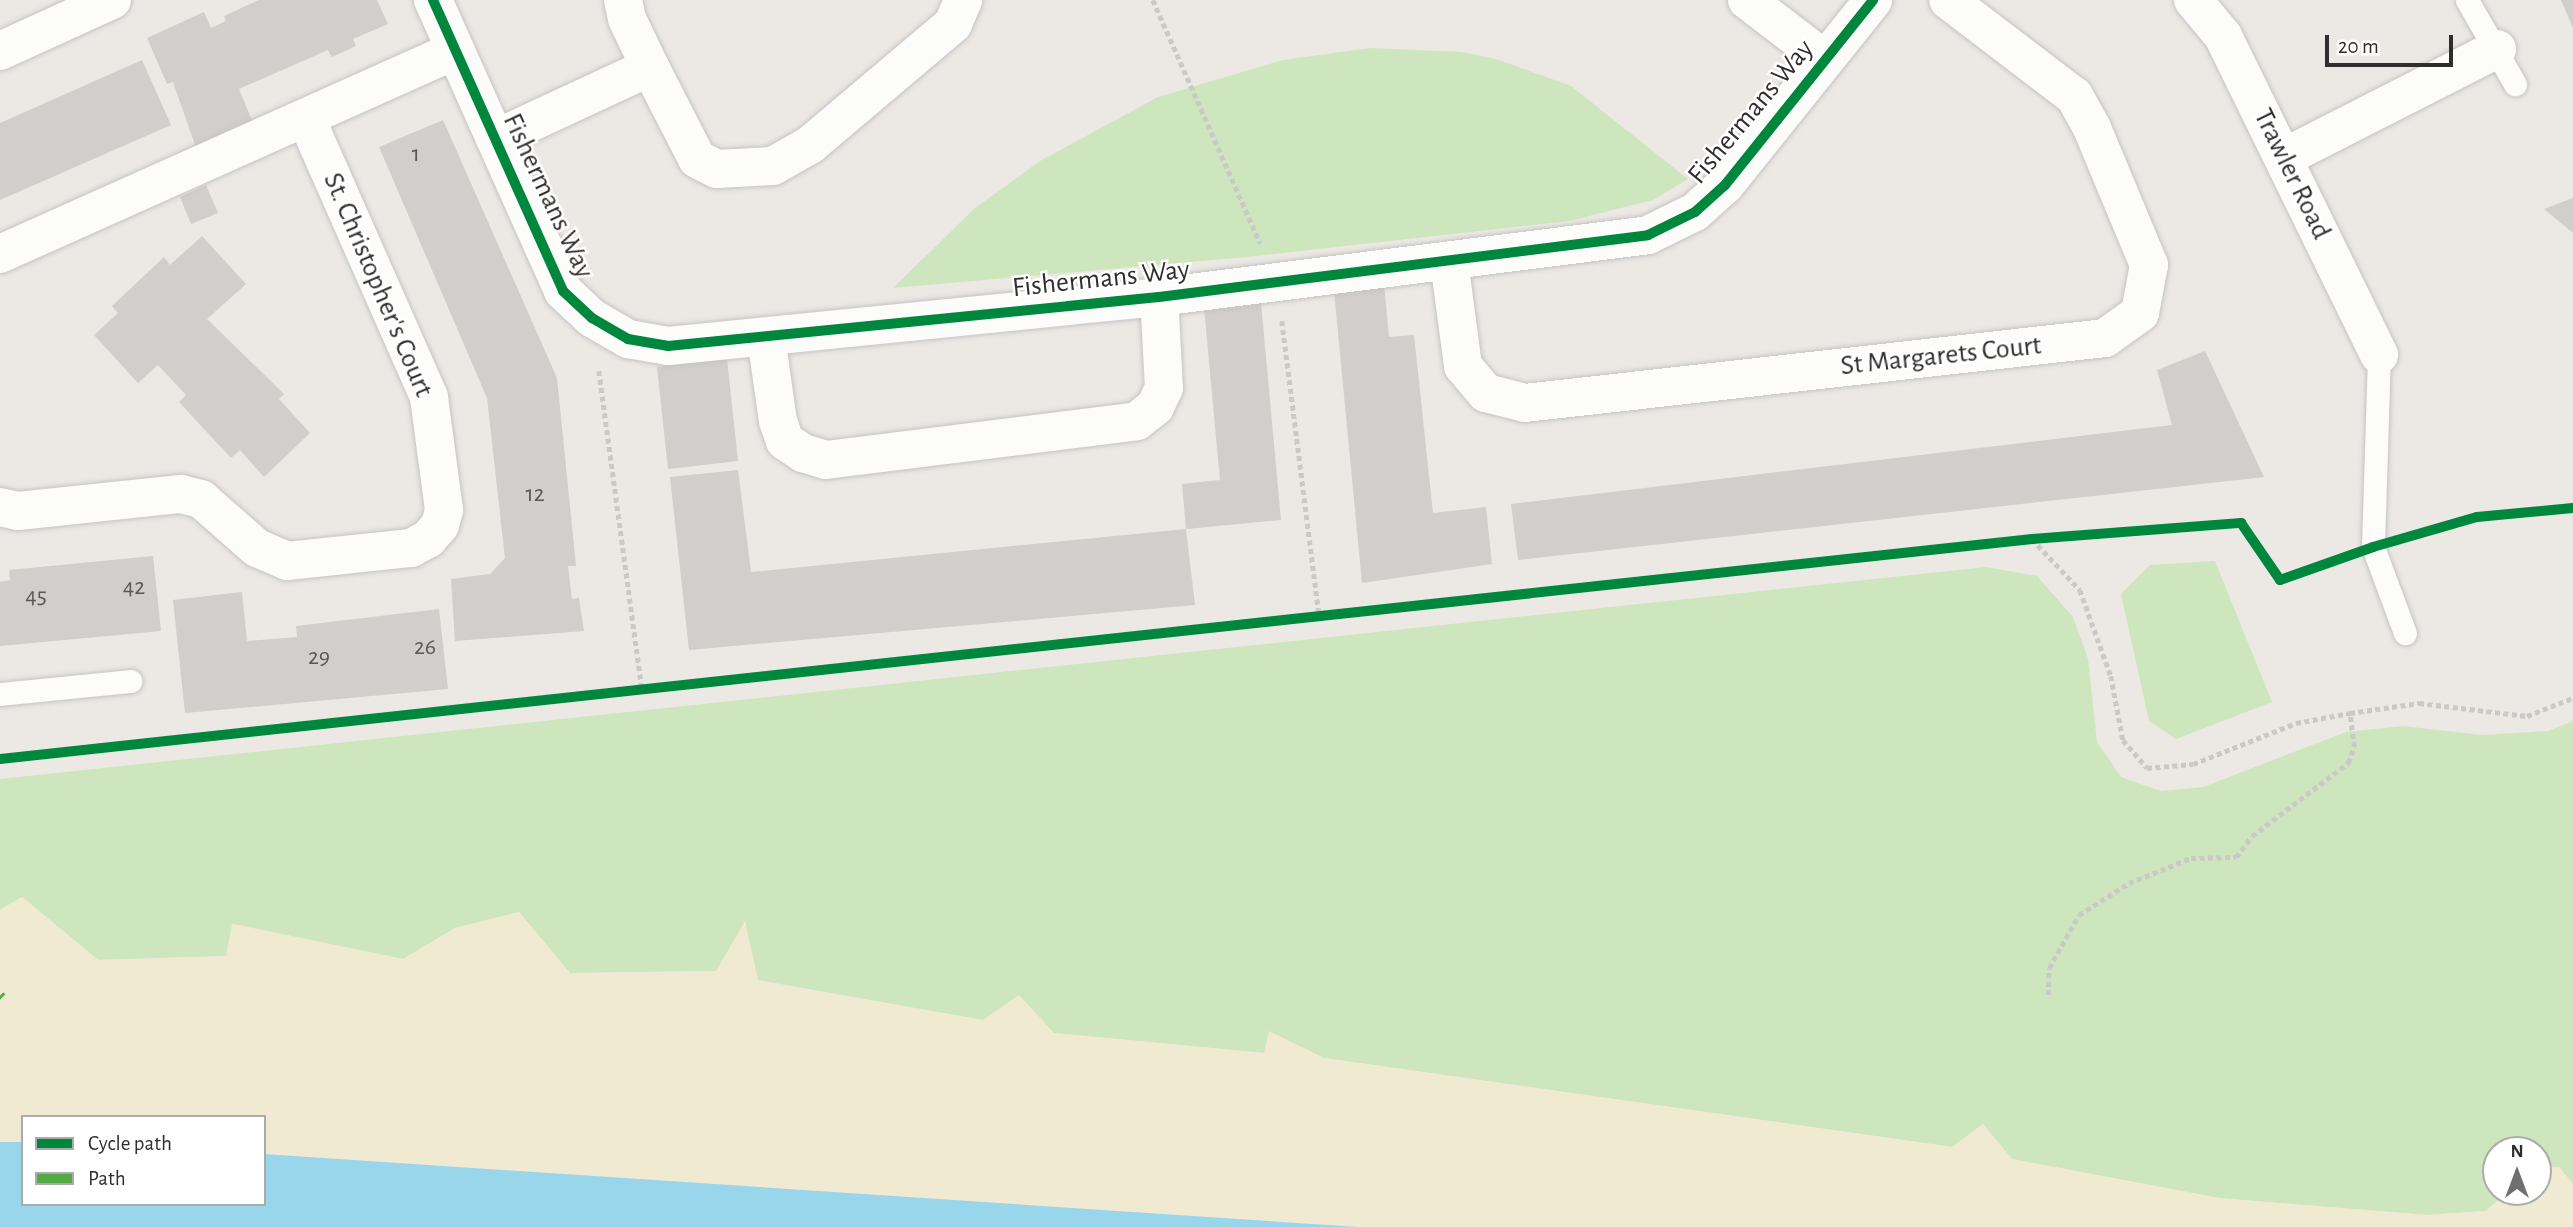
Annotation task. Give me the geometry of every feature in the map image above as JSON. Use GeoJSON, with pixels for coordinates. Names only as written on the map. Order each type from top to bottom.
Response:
{"type":"FeatureCollection","features":[{"type":"Feature","properties":{"kind":"street"},"geometry":{"type":"LineString","coordinates":[[0,51],[56,11],[112,0]]}},
{"type":"Feature","properties":{"kind":"street","name":"Fishermans Way"},"geometry":{"type":"LineString","coordinates":[[433,0],[563,291],[592,318],[628,339],[668,346],[1159,297],[1648,235],[1695,212],[1725,185],[1873,0]]}},
{"type":"Feature","properties":{"kind":"street"},"geometry":{"type":"LineString","coordinates":[[623,0],[627,19],[696,159],[717,169],[773,166],[810,145],[953,24],[963,0]]}},
{"type":"Feature","properties":{"kind":"street"},"geometry":{"type":"LineString","coordinates":[[1747,0],[1824,59]]}},
{"type":"Feature","properties":{"kind":"street","name":"St Margarets Court"},"geometry":{"type":"LineString","coordinates":[[1449,261],[1463,366],[1486,393],[1525,403],[2105,338],[2140,313],[2149,265],[2092,128],[2074,96],[1948,0]]}},
{"type":"Feature","properties":{"kind":"street","name":"Trawler Road"},"geometry":{"type":"LineString","coordinates":[[2193,0],[2223,36],[2285,157],[2379,355]]}},
{"type":"Feature","properties":{"kind":"street"},"geometry":{"type":"LineString","coordinates":[[2285,157],[2497,49]]}},
{"type":"Feature","properties":{"kind":"street"},"geometry":{"type":"LineString","coordinates":[[0,254],[307,120],[455,50]]}},
{"type":"Feature","properties":{"kind":"street"},"geometry":{"type":"LineString","coordinates":[[495,139],[650,67]]}},
{"type":"Feature","properties":{"kind":"street","name":"St. Christopher's Court"},"geometry":{"type":"LineString","coordinates":[[0,507],[18,511],[181,494],[201,499],[257,548],[287,561],[411,548],[428,540],[440,525],[443,510],[429,397],[307,120]]}},
{"type":"Feature","properties":{"kind":"street","name":"Fishermans Way"},"geometry":{"type":"LineString","coordinates":[[766,337],[778,421],[785,441],[803,453],[826,460],[1136,421],[1155,407],[1164,388],[1159,297]]}},
{"type":"Feature","properties":{"kind":"lane"},"geometry":{"type":"LineString","coordinates":[[2467,0],[2515,84]]}},
{"type":"Feature","properties":{"kind":"lane"},"geometry":{"type":"LineString","coordinates":[[2379,355],[2373,547],[2405,633]]}},
{"type":"Feature","properties":{"kind":"lane"},"geometry":{"type":"LineString","coordinates":[[0,694],[130,681]]}},
{"type":"Feature","properties":{"kind":"path"},"geometry":{"type":"LineString","coordinates":[[592,318],[642,689]]}},
{"type":"Feature","properties":{"kind":"path"},"geometry":{"type":"LineString","coordinates":[[2018,540],[2045,538]]}},
{"type":"Feature","properties":{"kind":"path"},"geometry":{"type":"LineString","coordinates":[[2032,539],[2080,590],[2111,676],[2123,740],[2147,768],[2193,764],[2296,723],[2350,713],[2419,703],[2527,716],[2573,698]]}},
{"type":"Feature","properties":{"kind":"path"},"geometry":{"type":"LineString","coordinates":[[1305,616],[1332,613]]}},
{"type":"Feature","properties":{"kind":"path"},"geometry":{"type":"LineString","coordinates":[[629,691],[656,688]]}},
{"type":"Feature","properties":{"kind":"path"},"geometry":{"type":"LineString","coordinates":[[2048,995],[2049,968],[2079,915],[2129,883],[2191,858],[2236,857],[2252,836],[2348,763],[2354,747],[2350,713]]}},
{"type":"Feature","properties":{"kind":"green space"},"geometry":{"type":"Polygon","coordinates":[[[1370,48],[1462,52],[1496,59],[1571,86],[1688,179],[1653,200],[1569,221],[1247,257],[893,288],[975,208],[1040,161],[1158,97],[1283,60],[1370,48]]]}},
{"type":"Feature","properties":{"kind":"green space"},"geometry":{"type":"Polygon","coordinates":[[[2215,561],[2272,702],[2176,739],[2149,721],[2121,594],[2150,565],[2215,561]]]}},
{"type":"Feature","properties":{"kind":"green space"},"geometry":{"type":"Polygon","coordinates":[[[1986,567],[2037,576],[2073,617],[2088,659],[2097,742],[2121,777],[2161,791],[2203,787],[2346,732],[2403,726],[2482,735],[2548,731],[2573,721],[2573,1184],[2559,1167],[2552,1168],[2552,1136],[2482,1136],[2482,1206],[2492,1206],[2486,1211],[2427,1215],[2219,1198],[2012,1159],[1983,1124],[1953,1147],[1324,1058],[1269,1032],[1265,1053],[1054,1033],[1019,996],[983,1020],[758,980],[745,922],[717,971],[570,973],[519,912],[455,928],[403,959],[233,924],[227,956],[98,960],[22,897],[0,910],[0,779],[1986,567]]]}},
{"type":"Feature","properties":{"kind":"sand"},"geometry":{"type":"Polygon","coordinates":[[[22,897],[98,960],[226,956],[232,924],[403,959],[455,928],[519,912],[570,973],[716,971],[745,921],[758,981],[983,1020],[1019,995],[1054,1033],[1264,1053],[1269,1031],[1324,1058],[1952,1147],[1983,1124],[2012,1159],[2219,1198],[2427,1215],[2486,1211],[2492,1206],[2552,1206],[2552,1168],[2559,1167],[2573,1184],[2573,1227],[1358,1227],[266,1154],[266,1115],[21,1115],[21,1142],[0,1142],[0,910],[22,897]]]}},
{"type":"Feature","properties":{"kind":"water"},"geometry":{"type":"Polygon","coordinates":[[[0,1142],[21,1142],[21,1206],[266,1206],[266,1154],[1358,1227],[0,1227],[0,1142]]]}},
{"type":"Feature","properties":{"kind":"building"},"geometry":{"type":"Polygon","coordinates":[[[259,0],[377,0],[388,24],[353,39],[356,46],[332,57],[328,50],[239,89],[253,123],[196,148],[173,82],[167,84],[147,38],[204,12],[211,28],[226,21],[224,16],[259,0]]]}},
{"type":"Feature","properties":{"kind":"building"},"geometry":{"type":"Polygon","coordinates":[[[2561,0],[2573,0],[2573,28],[2561,0]]]}},
{"type":"Feature","properties":{"kind":"building"},"geometry":{"type":"Polygon","coordinates":[[[142,60],[171,125],[0,200],[0,123],[142,60]]]}},
{"type":"Feature","properties":{"kind":"building"},"geometry":{"type":"Polygon","coordinates":[[[443,120],[557,378],[576,566],[568,566],[572,599],[579,598],[584,631],[455,641],[451,579],[490,574],[505,558],[487,398],[379,147],[443,120]]]}},
{"type":"Feature","properties":{"kind":"building"},"geometry":{"type":"Polygon","coordinates":[[[206,185],[218,213],[191,224],[180,197],[206,185]]]}},
{"type":"Feature","properties":{"kind":"building"},"geometry":{"type":"Polygon","coordinates":[[[2573,198],[2573,233],[2544,209],[2573,198]]]}},
{"type":"Feature","properties":{"kind":"building"},"geometry":{"type":"Polygon","coordinates":[[[202,236],[246,284],[207,319],[284,394],[279,399],[310,433],[264,477],[240,450],[231,458],[179,402],[186,395],[158,365],[138,383],[94,335],[118,313],[112,306],[164,257],[170,265],[202,236]]]}},
{"type":"Feature","properties":{"kind":"building"},"geometry":{"type":"Polygon","coordinates":[[[1384,284],[1389,337],[1414,335],[1433,513],[1486,507],[1492,564],[1362,583],[1334,291],[1384,284]]]}},
{"type":"Feature","properties":{"kind":"building"},"geometry":{"type":"Polygon","coordinates":[[[1261,303],[1281,520],[1186,529],[1182,484],[1220,480],[1204,308],[1261,303]]]}},
{"type":"Feature","properties":{"kind":"building"},"geometry":{"type":"Polygon","coordinates":[[[2205,351],[2264,477],[1518,560],[1511,504],[2172,425],[2157,370],[2205,351]]]}},
{"type":"Feature","properties":{"kind":"building"},"geometry":{"type":"Polygon","coordinates":[[[727,359],[738,461],[668,469],[657,367],[727,359]]]}},
{"type":"Feature","properties":{"kind":"building"},"geometry":{"type":"Polygon","coordinates":[[[738,470],[751,572],[1186,529],[1195,605],[689,650],[670,477],[738,470]]]}},
{"type":"Feature","properties":{"kind":"building"},"geometry":{"type":"Polygon","coordinates":[[[153,556],[161,631],[0,646],[0,582],[10,580],[9,570],[153,556]]]}},
{"type":"Feature","properties":{"kind":"building"},"geometry":{"type":"Polygon","coordinates":[[[242,592],[247,641],[297,637],[296,626],[439,609],[448,689],[185,713],[173,600],[242,592]]]}},
{"type":"Feature","properties":{"kind":"cycle path"},"geometry":{"type":"LineString","coordinates":[[433,0],[563,291],[592,318],[628,339],[668,346],[1159,297],[1648,235],[1695,212],[1725,185],[1873,0]]}},
{"type":"Feature","properties":{"kind":"cycle path"},"geometry":{"type":"LineString","coordinates":[[0,759],[2032,539],[2241,523],[2280,580],[2373,547],[2477,517],[2573,508]]}}]}
